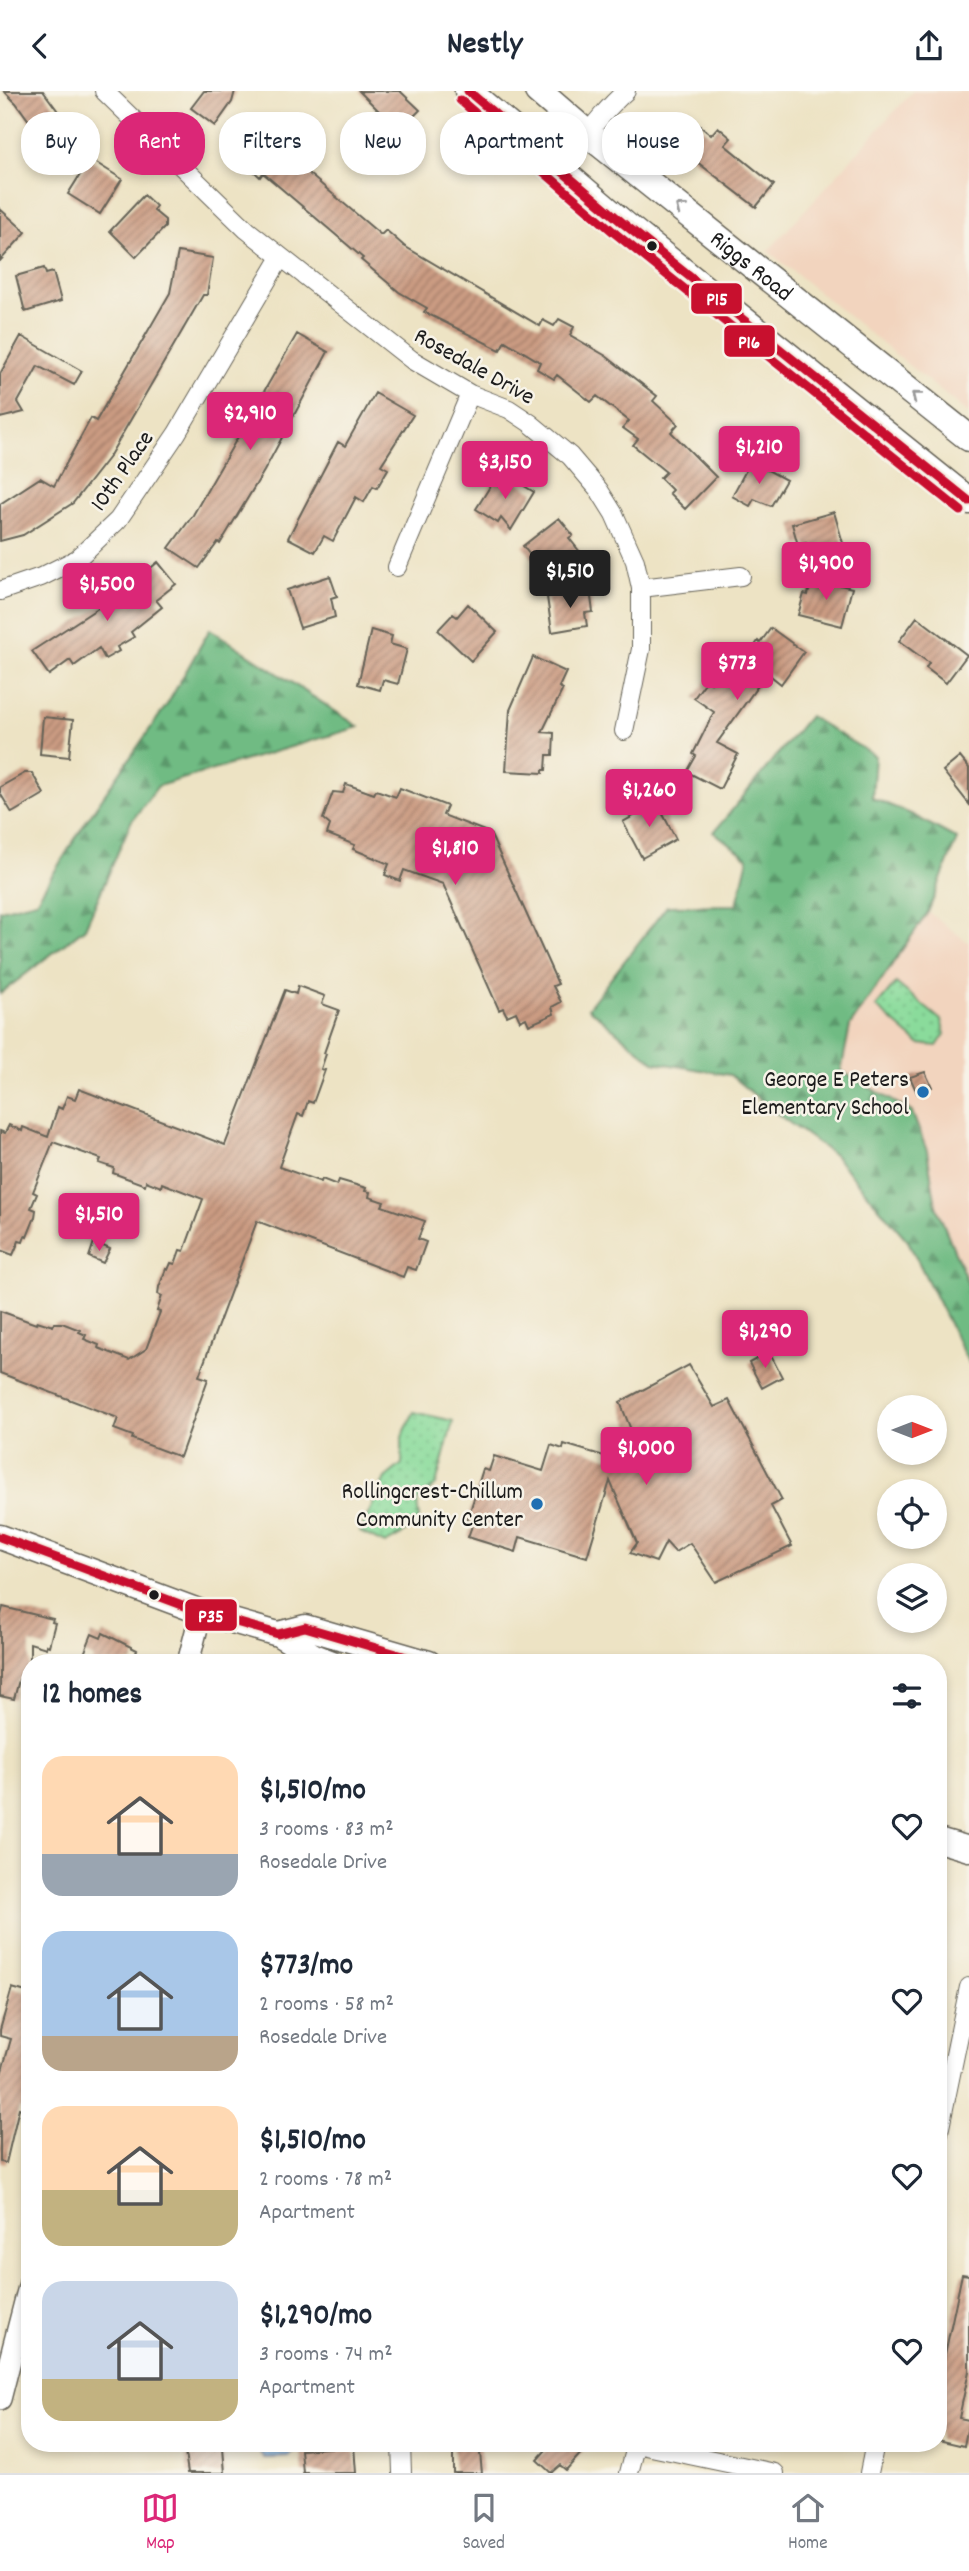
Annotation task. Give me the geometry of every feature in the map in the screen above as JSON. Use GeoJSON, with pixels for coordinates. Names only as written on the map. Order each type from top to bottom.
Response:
{"type":"FeatureCollection","features":[{"type":"Feature","properties":{"kind":"main road","name":"Riggs Road"},"geometry":{"type":"LineString","coordinates":[[468,91],[492,112]]}},
{"type":"Feature","properties":{"kind":"main road","name":"Riggs Road"},"geometry":{"type":"LineString","coordinates":[[538,91],[589,135],[969,438]]}},
{"type":"Feature","properties":{"kind":"main road","name":"Riggs Road"},"geometry":{"type":"LineString","coordinates":[[566,175],[969,501]]}},
{"type":"Feature","properties":{"kind":"main road"},"geometry":{"type":"LineString","coordinates":[[0,1537],[201,1612],[278,1634],[312,1654]]}},
{"type":"Feature","properties":{"kind":"main road"},"geometry":{"type":"LineString","coordinates":[[278,1634],[305,1627],[398,1654]]}},
{"type":"Feature","properties":{"kind":"main road"},"geometry":{"type":"LineString","coordinates":[[947,1843],[969,1849]]}},
{"type":"Feature","properties":{"kind":"street"},"geometry":{"type":"LineString","coordinates":[[589,135],[606,109],[626,91]]}},
{"type":"Feature","properties":{"kind":"street","name":"Rosedale Drive"},"geometry":{"type":"LineString","coordinates":[[111,93],[238,222],[389,344],[470,394],[509,409],[570,456],[586,474],[614,514],[635,561],[642,588],[641,649],[624,731]]}},
{"type":"Feature","properties":{"kind":"street","name":"10th Place"},"geometry":{"type":"LineString","coordinates":[[0,591],[41,577],[77,559],[118,520],[177,432],[281,257]]}},
{"type":"Feature","properties":{"kind":"street"},"geometry":{"type":"LineString","coordinates":[[397,567],[470,394]]}},
{"type":"Feature","properties":{"kind":"street"},"geometry":{"type":"LineString","coordinates":[[642,588],[741,576]]}},
{"type":"Feature","properties":{"kind":"street"},"geometry":{"type":"LineString","coordinates":[[190,1654],[201,1612]]}},
{"type":"Feature","properties":{"kind":"street"},"geometry":{"type":"LineString","coordinates":[[947,2093],[969,1987]]}},
{"type":"Feature","properties":{"kind":"street"},"geometry":{"type":"LineString","coordinates":[[0,2399],[21,2318]]}},
{"type":"Feature","properties":{"kind":"street"},"geometry":{"type":"LineString","coordinates":[[401,2452],[402,2473]]}},
{"type":"Feature","properties":{"kind":"street"},"geometry":{"type":"LineString","coordinates":[[629,2473],[635,2452]]}},
{"type":"Feature","properties":{"kind":"street"},"geometry":{"type":"LineString","coordinates":[[678,2452],[775,2473]]}},
{"type":"Feature","properties":{"kind":"street"},"geometry":{"type":"LineString","coordinates":[[869,2473],[873,2452]]}},
{"type":"Feature","properties":{"kind":"shaded area"},"geometry":{"type":"Polygon","coordinates":[[[913,91],[969,91],[969,414],[768,251],[913,91]]]}},
{"type":"Feature","properties":{"kind":"shaded area","name":"George E Peters Elementary School"},"geometry":{"type":"Polygon","coordinates":[[[928,912],[969,943],[969,1286],[936,1206],[927,1151],[841,1071],[850,1026],[928,912]]]}},
{"type":"Feature","properties":{"kind":"green space"},"geometry":{"type":"Polygon","coordinates":[[[210,629],[359,727],[158,786],[131,822],[85,928],[0,994],[0,910],[36,901],[87,820],[168,703],[210,629]]]}},
{"type":"Feature","properties":{"kind":"green space"},"geometry":{"type":"Polygon","coordinates":[[[809,716],[875,756],[872,798],[911,814],[957,839],[928,912],[850,1026],[841,1071],[912,1112],[927,1151],[936,1206],[969,1286],[969,1364],[908,1241],[834,1155],[730,1075],[654,1062],[588,1008],[667,906],[737,905],[748,858],[714,832],[809,716]]]}},
{"type":"Feature","properties":{"kind":"green space"},"geometry":{"type":"Polygon","coordinates":[[[896,983],[941,1020],[945,1034],[937,1046],[919,1044],[876,1007],[896,983]]]}},
{"type":"Feature","properties":{"kind":"green space"},"geometry":{"type":"Polygon","coordinates":[[[414,1412],[453,1421],[436,1485],[417,1501],[419,1519],[400,1536],[385,1544],[360,1532],[385,1478],[402,1464],[402,1437],[414,1412]]]}},
{"type":"Feature","properties":{"kind":"water"},"geometry":{"type":"Polygon","coordinates":[[[260,2452],[293,2452],[289,2457],[265,2458],[260,2452]]]}},
{"type":"Feature","properties":{"kind":"building"},"geometry":{"type":"Polygon","coordinates":[[[4,91],[43,91],[59,112],[23,112],[4,91]]]}},
{"type":"Feature","properties":{"kind":"building"},"geometry":{"type":"Polygon","coordinates":[[[204,91],[235,91],[225,112],[219,112],[219,120],[215,126],[205,118],[205,112],[196,112],[191,108],[204,91]]]}},
{"type":"Feature","properties":{"kind":"building"},"geometry":{"type":"Polygon","coordinates":[[[359,91],[400,91],[420,110],[418,112],[380,112],[359,91]]]}},
{"type":"Feature","properties":{"kind":"building"},"geometry":{"type":"Polygon","coordinates":[[[718,127],[731,138],[725,145],[774,185],[756,207],[704,167],[704,129],[711,135],[718,127]]]}},
{"type":"Feature","properties":{"kind":"building"},"geometry":{"type":"Polygon","coordinates":[[[100,165],[122,179],[100,214],[68,194],[80,175],[100,175],[100,165]]]}},
{"type":"Feature","properties":{"kind":"building"},"geometry":{"type":"Polygon","coordinates":[[[265,175],[310,175],[381,235],[386,230],[404,246],[540,326],[543,320],[554,326],[559,319],[574,327],[570,335],[606,356],[657,396],[653,401],[678,424],[671,432],[716,477],[685,509],[669,493],[672,490],[660,478],[666,472],[633,445],[638,439],[623,428],[629,421],[597,396],[591,402],[557,375],[554,379],[537,369],[540,362],[505,341],[500,350],[424,312],[427,308],[399,292],[361,260],[363,258],[265,175]]]}},
{"type":"Feature","properties":{"kind":"building"},"geometry":{"type":"Polygon","coordinates":[[[144,195],[156,206],[153,210],[165,220],[165,227],[136,257],[110,231],[144,195]]]}},
{"type":"Feature","properties":{"kind":"building"},"geometry":{"type":"Polygon","coordinates":[[[0,209],[26,232],[0,261],[0,209]]]}},
{"type":"Feature","properties":{"kind":"building"},"geometry":{"type":"Polygon","coordinates":[[[178,252],[213,258],[207,295],[203,295],[109,457],[73,503],[23,535],[0,541],[0,504],[40,478],[54,486],[91,418],[96,421],[170,293],[178,252]]]}},
{"type":"Feature","properties":{"kind":"building"},"geometry":{"type":"Polygon","coordinates":[[[44,268],[46,274],[53,272],[61,301],[25,312],[16,276],[44,268]]]}},
{"type":"Feature","properties":{"kind":"building"},"geometry":{"type":"Polygon","coordinates":[[[297,334],[328,352],[264,471],[220,544],[218,542],[199,568],[169,548],[193,515],[297,334]]]}},
{"type":"Feature","properties":{"kind":"building"},"geometry":{"type":"Polygon","coordinates":[[[21,336],[82,371],[74,385],[38,366],[18,402],[24,412],[0,418],[0,374],[21,336]]]}},
{"type":"Feature","properties":{"kind":"building"},"geometry":{"type":"Polygon","coordinates":[[[375,393],[413,415],[381,465],[388,469],[377,488],[373,486],[364,502],[356,497],[333,541],[324,536],[315,552],[288,538],[338,442],[345,446],[375,393]]]}},
{"type":"Feature","properties":{"kind":"building"},"geometry":{"type":"Polygon","coordinates":[[[751,461],[786,480],[771,506],[754,499],[750,506],[732,496],[751,461]]]}},
{"type":"Feature","properties":{"kind":"building"},"geometry":{"type":"Polygon","coordinates":[[[496,477],[513,485],[516,481],[534,492],[511,530],[501,518],[498,523],[476,509],[496,477]]]}},
{"type":"Feature","properties":{"kind":"building"},"geometry":{"type":"Polygon","coordinates":[[[834,512],[845,550],[810,560],[806,543],[798,545],[792,524],[834,512]]]}},
{"type":"Feature","properties":{"kind":"building"},"geometry":{"type":"Polygon","coordinates":[[[559,518],[573,535],[569,538],[580,552],[547,577],[523,546],[559,518]]]}},
{"type":"Feature","properties":{"kind":"building"},"geometry":{"type":"Polygon","coordinates":[[[158,562],[176,584],[156,600],[162,607],[131,632],[134,637],[117,647],[119,651],[105,659],[99,648],[74,666],[70,660],[49,675],[32,651],[118,595],[158,562]]]}},
{"type":"Feature","properties":{"kind":"building"},"geometry":{"type":"Polygon","coordinates":[[[330,576],[337,596],[331,598],[335,617],[300,628],[287,590],[330,576]]]}},
{"type":"Feature","properties":{"kind":"building"},"geometry":{"type":"Polygon","coordinates":[[[812,578],[852,588],[842,626],[798,615],[804,594],[808,595],[812,578]]]}},
{"type":"Feature","properties":{"kind":"building"},"geometry":{"type":"Polygon","coordinates":[[[590,590],[593,612],[585,613],[587,626],[552,632],[547,597],[590,590]]]}},
{"type":"Feature","properties":{"kind":"building"},"geometry":{"type":"Polygon","coordinates":[[[468,604],[497,632],[471,661],[438,630],[453,614],[457,617],[468,604]]]}},
{"type":"Feature","properties":{"kind":"building"},"geometry":{"type":"Polygon","coordinates":[[[917,617],[967,655],[946,683],[926,668],[929,663],[899,641],[917,617]]]}},
{"type":"Feature","properties":{"kind":"building"},"geometry":{"type":"Polygon","coordinates":[[[771,628],[804,652],[781,684],[767,673],[717,743],[738,754],[720,789],[687,772],[714,712],[694,698],[707,680],[711,683],[720,670],[734,677],[758,641],[760,643],[771,628]]]}},
{"type":"Feature","properties":{"kind":"building"},"geometry":{"type":"Polygon","coordinates":[[[371,630],[392,636],[390,644],[407,649],[398,684],[383,680],[380,690],[358,684],[371,630]]]}},
{"type":"Feature","properties":{"kind":"building"},"geometry":{"type":"Polygon","coordinates":[[[533,657],[566,672],[559,687],[563,689],[542,732],[554,733],[553,755],[547,755],[546,770],[543,770],[543,773],[506,771],[510,710],[533,657]]]}},
{"type":"Feature","properties":{"kind":"building"},"geometry":{"type":"Polygon","coordinates":[[[43,717],[73,720],[69,757],[40,754],[43,717]]]}},
{"type":"Feature","properties":{"kind":"building"},"geometry":{"type":"Polygon","coordinates":[[[960,757],[969,768],[969,804],[943,771],[960,757]]]}},
{"type":"Feature","properties":{"kind":"building"},"geometry":{"type":"Polygon","coordinates":[[[25,773],[32,773],[44,794],[12,813],[0,793],[0,787],[25,773]]]}},
{"type":"Feature","properties":{"kind":"building"},"geometry":{"type":"Polygon","coordinates":[[[346,784],[374,794],[376,790],[396,797],[400,788],[447,806],[443,815],[490,833],[558,984],[553,986],[561,1002],[552,1007],[554,1014],[529,1025],[526,1018],[520,1021],[516,1012],[507,1016],[503,1008],[499,1010],[443,884],[404,870],[400,881],[385,875],[389,864],[353,849],[355,845],[327,834],[330,825],[323,819],[333,792],[343,793],[346,784]]]}},
{"type":"Feature","properties":{"kind":"building"},"geometry":{"type":"Polygon","coordinates":[[[655,799],[676,839],[642,858],[623,822],[637,814],[635,809],[655,799]]]}},
{"type":"Feature","properties":{"kind":"building"},"geometry":{"type":"Polygon","coordinates":[[[298,986],[325,996],[322,1004],[339,1010],[324,1053],[326,1054],[321,1069],[325,1070],[313,1103],[308,1101],[303,1116],[298,1114],[279,1167],[321,1182],[322,1179],[337,1185],[339,1180],[366,1188],[365,1191],[370,1192],[369,1197],[384,1202],[382,1206],[425,1221],[418,1239],[426,1242],[416,1270],[407,1267],[403,1277],[257,1221],[199,1376],[208,1379],[180,1457],[132,1439],[133,1436],[114,1429],[118,1418],[0,1373],[0,1311],[36,1324],[37,1321],[53,1326],[54,1323],[62,1323],[80,1330],[79,1332],[86,1335],[84,1339],[99,1345],[98,1348],[129,1360],[146,1349],[160,1312],[157,1311],[162,1296],[158,1294],[159,1287],[166,1269],[168,1270],[171,1263],[175,1264],[180,1250],[184,1251],[203,1199],[162,1183],[161,1187],[146,1181],[145,1185],[113,1173],[114,1168],[99,1163],[101,1159],[53,1142],[33,1192],[37,1194],[31,1208],[36,1210],[35,1217],[27,1237],[25,1236],[23,1242],[19,1241],[13,1255],[0,1250],[0,1131],[5,1133],[9,1125],[22,1131],[23,1127],[48,1137],[58,1107],[62,1109],[67,1096],[75,1099],[79,1089],[225,1145],[285,990],[296,994],[298,986]]]}},
{"type":"Feature","properties":{"kind":"building"},"geometry":{"type":"Polygon","coordinates":[[[925,1072],[932,1087],[917,1093],[910,1077],[925,1072]]]}},
{"type":"Feature","properties":{"kind":"building"},"geometry":{"type":"Polygon","coordinates":[[[94,1242],[110,1249],[103,1263],[89,1257],[94,1242]]]}},
{"type":"Feature","properties":{"kind":"building"},"geometry":{"type":"Polygon","coordinates":[[[769,1352],[782,1377],[762,1388],[749,1363],[769,1352]]]}},
{"type":"Feature","properties":{"kind":"building"},"geometry":{"type":"Polygon","coordinates":[[[689,1365],[714,1407],[729,1400],[782,1500],[771,1506],[792,1546],[716,1582],[690,1543],[675,1552],[666,1542],[656,1562],[630,1553],[637,1543],[610,1481],[587,1557],[520,1537],[516,1552],[468,1537],[473,1523],[467,1521],[483,1469],[489,1471],[494,1456],[543,1471],[551,1445],[563,1449],[564,1444],[614,1459],[637,1445],[620,1402],[689,1365]]]}},
{"type":"Feature","properties":{"kind":"building"},"geometry":{"type":"Polygon","coordinates":[[[3,1607],[53,1619],[52,1622],[55,1623],[49,1646],[46,1645],[46,1648],[30,1643],[30,1654],[21,1654],[21,1681],[14,1699],[0,1696],[0,1619],[3,1607]]]}},
{"type":"Feature","properties":{"kind":"building"},"geometry":{"type":"Polygon","coordinates":[[[103,1633],[137,1650],[135,1654],[84,1654],[92,1634],[101,1638],[103,1633]]]}},
{"type":"Feature","properties":{"kind":"building"},"geometry":{"type":"Polygon","coordinates":[[[12,1988],[21,1990],[21,2109],[19,2108],[6,2163],[0,2162],[0,2078],[11,2039],[0,2036],[12,1988]]]}},
{"type":"Feature","properties":{"kind":"building"},"geometry":{"type":"Polygon","coordinates":[[[962,2274],[969,2275],[969,2371],[959,2418],[969,2420],[964,2446],[947,2442],[947,2345],[962,2274]]]}},
{"type":"Feature","properties":{"kind":"building"},"geometry":{"type":"Polygon","coordinates":[[[223,2452],[225,2473],[188,2473],[185,2453],[223,2452]]]}},
{"type":"Feature","properties":{"kind":"building"},"geometry":{"type":"Polygon","coordinates":[[[301,2452],[354,2452],[356,2473],[303,2473],[301,2452]]]}},
{"type":"Feature","properties":{"kind":"building"},"geometry":{"type":"Polygon","coordinates":[[[453,2452],[480,2452],[482,2473],[453,2473],[453,2452]]]}},
{"type":"Feature","properties":{"kind":"building"},"geometry":{"type":"Polygon","coordinates":[[[544,2452],[582,2452],[566,2470],[560,2465],[551,2473],[537,2460],[544,2452]]]}},
{"type":"Feature","properties":{"kind":"transit line","name":"P15"},"geometry":{"type":"LineString","coordinates":[[468,91],[624,224],[969,501]]}},
{"type":"Feature","properties":{"kind":"transit line","name":"P16"},"geometry":{"type":"LineString","coordinates":[[460,100],[616,234],[961,511]]}},
{"type":"Feature","properties":{"kind":"transit line","name":"P35"},"geometry":{"type":"LineString","coordinates":[[0,1537],[201,1612],[278,1634],[305,1627],[396,1654]]}},
{"type":"Feature","properties":{"kind":"place","name":"George E Peters Elementary School"},"geometry":{"type":"Point","coordinates":[923,1092]}},
{"type":"Feature","properties":{"kind":"place","name":"Rollingcrest-Chillum Community Center"},"geometry":{"type":"Point","coordinates":[537,1504]}}]}
